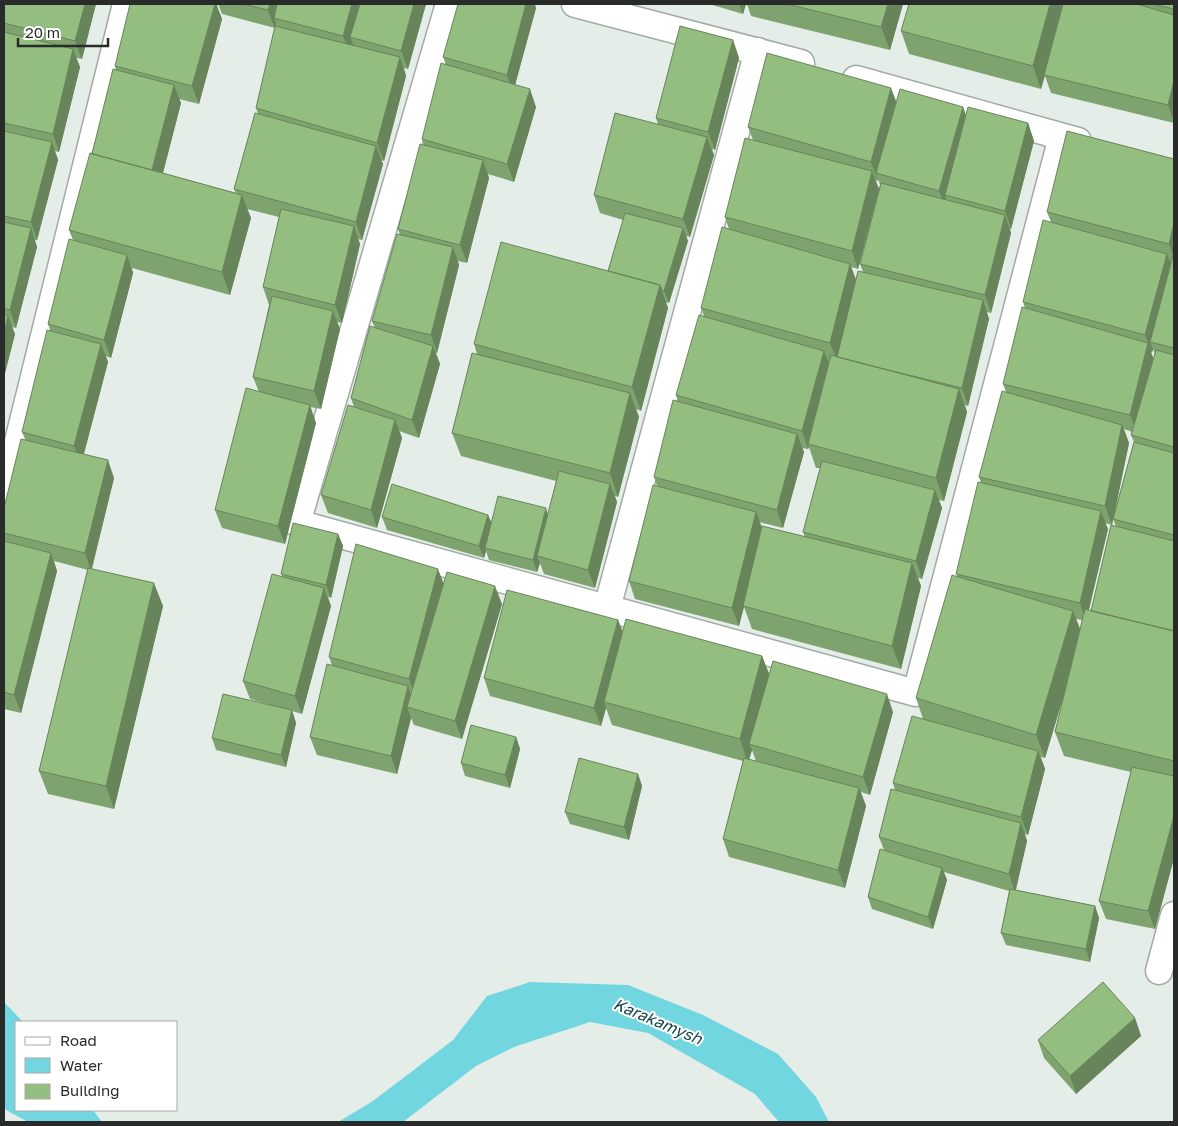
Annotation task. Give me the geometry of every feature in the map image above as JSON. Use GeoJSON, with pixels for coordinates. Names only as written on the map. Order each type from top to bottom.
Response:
{"type":"FeatureCollection","features":[{"type":"Feature","properties":{"kind":"street"},"geometry":{"type":"LineString","coordinates":[[4,498],[126,4]]}},
{"type":"Feature","properties":{"kind":"street"},"geometry":{"type":"LineString","coordinates":[[449,4],[297,523],[916,693],[1062,137]]}},
{"type":"Feature","properties":{"kind":"street"},"geometry":{"type":"LineString","coordinates":[[575,4],[758,51],[1100,146]]}},
{"type":"Feature","properties":{"kind":"street"},"geometry":{"type":"LineString","coordinates":[[607,608],[758,51]]}},
{"type":"Feature","properties":{"kind":"street"},"geometry":{"type":"LineString","coordinates":[[1159,971],[1174,915]]}},
{"type":"Feature","properties":{"kind":"water","name":"Karakamysh"},"geometry":{"type":"Polygon","coordinates":[[[530,982],[628,985],[703,1015],[778,1054],[816,1097],[829,1122],[779,1122],[755,1094],[648,1033],[590,1022],[514,1047],[476,1066],[403,1122],[338,1122],[373,1101],[453,1040],[487,996],[530,982]]]}},
{"type":"Feature","properties":{"kind":"water"},"geometry":{"type":"Polygon","coordinates":[[[4,1002],[22,1021],[15,1021],[15,1111],[94,1111],[102,1122],[28,1122],[6,1110],[4,1105],[4,1002]]]}},
{"type":"Feature","properties":{"kind":"building"},"geometry":{"type":"Polygon","coordinates":[[[4,4],[85,4],[75,41],[4,23],[4,4]]]}},
{"type":"Feature","properties":{"kind":"building"},"geometry":{"type":"Polygon","coordinates":[[[130,4],[215,4],[192,86],[115,66],[130,4]]]}},
{"type":"Feature","properties":{"kind":"building"},"geometry":{"type":"Polygon","coordinates":[[[243,4],[270,4],[268,10],[243,4]]]}},
{"type":"Feature","properties":{"kind":"building"},"geometry":{"type":"Polygon","coordinates":[[[277,4],[352,4],[343,36],[274,18],[277,4]]]}},
{"type":"Feature","properties":{"kind":"building"},"geometry":{"type":"Polygon","coordinates":[[[360,4],[414,4],[401,51],[350,37],[360,4]]]}},
{"type":"Feature","properties":{"kind":"building"},"geometry":{"type":"Polygon","coordinates":[[[458,4],[526,4],[507,75],[443,57],[458,4]]]}},
{"type":"Feature","properties":{"kind":"building"},"geometry":{"type":"Polygon","coordinates":[[[787,4],[888,4],[881,27],[787,4]]]}},
{"type":"Feature","properties":{"kind":"building"},"geometry":{"type":"Polygon","coordinates":[[[909,4],[1050,4],[1033,66],[901,31],[909,4]]]}},
{"type":"Feature","properties":{"kind":"building"},"geometry":{"type":"Polygon","coordinates":[[[1063,4],[1137,4],[1174,15],[1174,81],[1168,105],[1044,75],[1063,4]]]}},
{"type":"Feature","properties":{"kind":"building"},"geometry":{"type":"Polygon","coordinates":[[[1153,4],[1174,4],[1174,9],[1153,4]]]}},
{"type":"Feature","properties":{"kind":"building"},"geometry":{"type":"Polygon","coordinates":[[[275,26],[400,57],[377,143],[256,108],[275,26]]]}},
{"type":"Feature","properties":{"kind":"building"},"geometry":{"type":"Polygon","coordinates":[[[680,26],[733,40],[708,132],[656,118],[680,26]]]}},
{"type":"Feature","properties":{"kind":"building"},"geometry":{"type":"Polygon","coordinates":[[[4,32],[73,49],[53,134],[4,123],[4,32]]]}},
{"type":"Feature","properties":{"kind":"building"},"geometry":{"type":"Polygon","coordinates":[[[767,53],[891,88],[871,162],[748,127],[767,53]]]}},
{"type":"Feature","properties":{"kind":"building"},"geometry":{"type":"Polygon","coordinates":[[[441,63],[530,89],[507,164],[422,139],[441,63]]]}},
{"type":"Feature","properties":{"kind":"building"},"geometry":{"type":"Polygon","coordinates":[[[113,69],[174,85],[152,170],[92,154],[113,69]]]}},
{"type":"Feature","properties":{"kind":"building"},"geometry":{"type":"Polygon","coordinates":[[[900,89],[963,107],[939,191],[876,173],[900,89]]]}},
{"type":"Feature","properties":{"kind":"building"},"geometry":{"type":"Polygon","coordinates":[[[968,107],[1028,123],[1005,211],[945,195],[968,107]]]}},
{"type":"Feature","properties":{"kind":"building"},"geometry":{"type":"Polygon","coordinates":[[[255,113],[376,146],[356,222],[234,189],[255,113]]]}},
{"type":"Feature","properties":{"kind":"building"},"geometry":{"type":"Polygon","coordinates":[[[615,113],[707,137],[683,219],[594,195],[615,113]]]}},
{"type":"Feature","properties":{"kind":"building"},"geometry":{"type":"Polygon","coordinates":[[[4,131],[52,142],[31,222],[4,216],[4,131]]]}},
{"type":"Feature","properties":{"kind":"building"},"geometry":{"type":"Polygon","coordinates":[[[1067,131],[1174,159],[1174,223],[1169,244],[1047,212],[1067,131]]]}},
{"type":"Feature","properties":{"kind":"building"},"geometry":{"type":"Polygon","coordinates":[[[745,138],[872,171],[852,251],[725,217],[745,138]]]}},
{"type":"Feature","properties":{"kind":"building"},"geometry":{"type":"Polygon","coordinates":[[[420,144],[483,160],[460,245],[398,229],[420,144]]]}},
{"type":"Feature","properties":{"kind":"building"},"geometry":{"type":"Polygon","coordinates":[[[90,153],[242,195],[222,272],[69,230],[90,153]]]}},
{"type":"Feature","properties":{"kind":"building"},"geometry":{"type":"Polygon","coordinates":[[[881,183],[1005,215],[985,295],[860,264],[881,183]]]}},
{"type":"Feature","properties":{"kind":"building"},"geometry":{"type":"Polygon","coordinates":[[[281,209],[354,226],[335,305],[263,287],[281,209]]]}},
{"type":"Feature","properties":{"kind":"building"},"geometry":{"type":"Polygon","coordinates":[[[625,213],[683,228],[664,291],[660,285],[608,271],[625,213]]]}},
{"type":"Feature","properties":{"kind":"building"},"geometry":{"type":"Polygon","coordinates":[[[1043,220],[1167,254],[1145,335],[1023,302],[1043,220]]]}},
{"type":"Feature","properties":{"kind":"building"},"geometry":{"type":"Polygon","coordinates":[[[4,222],[31,228],[10,310],[4,308],[4,222]]]}},
{"type":"Feature","properties":{"kind":"building"},"geometry":{"type":"Polygon","coordinates":[[[722,227],[850,264],[830,343],[701,308],[722,227]]]}},
{"type":"Feature","properties":{"kind":"building"},"geometry":{"type":"Polygon","coordinates":[[[397,234],[453,247],[431,335],[372,321],[397,234]]]}},
{"type":"Feature","properties":{"kind":"building"},"geometry":{"type":"Polygon","coordinates":[[[69,239],[127,255],[104,340],[48,324],[69,239]]]}},
{"type":"Feature","properties":{"kind":"building"},"geometry":{"type":"Polygon","coordinates":[[[501,242],[660,285],[632,387],[474,344],[501,242]]]}},
{"type":"Feature","properties":{"kind":"building"},"geometry":{"type":"Polygon","coordinates":[[[1174,252],[1174,348],[1150,342],[1174,252]]]}},
{"type":"Feature","properties":{"kind":"building"},"geometry":{"type":"Polygon","coordinates":[[[858,271],[983,300],[962,388],[837,357],[858,271]]]}},
{"type":"Feature","properties":{"kind":"building"},"geometry":{"type":"Polygon","coordinates":[[[272,296],[333,311],[314,391],[253,377],[272,296]]]}},
{"type":"Feature","properties":{"kind":"building"},"geometry":{"type":"Polygon","coordinates":[[[1022,307],[1148,343],[1130,415],[1003,384],[1022,307]]]}},
{"type":"Feature","properties":{"kind":"building"},"geometry":{"type":"Polygon","coordinates":[[[4,314],[8,316],[4,333],[4,314]]]}},
{"type":"Feature","properties":{"kind":"building"},"geometry":{"type":"Polygon","coordinates":[[[699,315],[824,351],[802,431],[676,395],[699,315]]]}},
{"type":"Feature","properties":{"kind":"building"},"geometry":{"type":"Polygon","coordinates":[[[370,326],[433,346],[412,420],[351,398],[370,326]]]}},
{"type":"Feature","properties":{"kind":"building"},"geometry":{"type":"Polygon","coordinates":[[[47,330],[101,344],[74,446],[22,432],[47,330]]]}},
{"type":"Feature","properties":{"kind":"building"},"geometry":{"type":"Polygon","coordinates":[[[1156,350],[1174,355],[1174,447],[1131,435],[1156,350]]]}},
{"type":"Feature","properties":{"kind":"building"},"geometry":{"type":"Polygon","coordinates":[[[472,353],[630,393],[610,473],[452,433],[472,353]]]}},
{"type":"Feature","properties":{"kind":"building"},"geometry":{"type":"Polygon","coordinates":[[[831,355],[959,389],[936,478],[808,444],[831,355]]]}},
{"type":"Feature","properties":{"kind":"building"},"geometry":{"type":"Polygon","coordinates":[[[246,388],[310,405],[278,526],[215,510],[246,388]]]}},
{"type":"Feature","properties":{"kind":"building"},"geometry":{"type":"Polygon","coordinates":[[[1002,391],[1122,425],[1105,506],[979,477],[1002,391]]]}},
{"type":"Feature","properties":{"kind":"building"},"geometry":{"type":"Polygon","coordinates":[[[673,400],[797,434],[777,510],[654,477],[673,400]]]}},
{"type":"Feature","properties":{"kind":"building"},"geometry":{"type":"Polygon","coordinates":[[[348,405],[395,420],[371,510],[321,495],[348,405]]]}},
{"type":"Feature","properties":{"kind":"building"},"geometry":{"type":"Polygon","coordinates":[[[21,439],[108,460],[85,553],[4,533],[4,508],[21,439]]]}},
{"type":"Feature","properties":{"kind":"building"},"geometry":{"type":"Polygon","coordinates":[[[1134,442],[1174,453],[1174,535],[1113,519],[1134,442]]]}},
{"type":"Feature","properties":{"kind":"building"},"geometry":{"type":"Polygon","coordinates":[[[822,461],[935,490],[916,561],[803,532],[822,461]]]}},
{"type":"Feature","properties":{"kind":"building"},"geometry":{"type":"Polygon","coordinates":[[[559,471],[610,484],[588,570],[537,556],[559,471]]]}},
{"type":"Feature","properties":{"kind":"building"},"geometry":{"type":"Polygon","coordinates":[[[978,482],[1101,511],[1080,603],[956,574],[978,482]]]}},
{"type":"Feature","properties":{"kind":"building"},"geometry":{"type":"Polygon","coordinates":[[[392,484],[488,515],[479,546],[382,517],[392,484]]]}},
{"type":"Feature","properties":{"kind":"building"},"geometry":{"type":"Polygon","coordinates":[[[653,485],[756,512],[732,608],[629,581],[653,485]]]}},
{"type":"Feature","properties":{"kind":"building"},"geometry":{"type":"Polygon","coordinates":[[[498,496],[546,508],[533,560],[485,548],[498,496]]]}},
{"type":"Feature","properties":{"kind":"building"},"geometry":{"type":"Polygon","coordinates":[[[293,523],[338,534],[326,585],[281,574],[293,523]]]}},
{"type":"Feature","properties":{"kind":"building"},"geometry":{"type":"Polygon","coordinates":[[[1111,525],[1174,541],[1174,631],[1091,611],[1111,525]]]}},
{"type":"Feature","properties":{"kind":"building"},"geometry":{"type":"Polygon","coordinates":[[[762,526],[912,563],[892,646],[743,606],[762,526]]]}},
{"type":"Feature","properties":{"kind":"building"},"geometry":{"type":"Polygon","coordinates":[[[4,541],[51,553],[14,695],[4,692],[4,541]]]}},
{"type":"Feature","properties":{"kind":"building"},"geometry":{"type":"Polygon","coordinates":[[[356,544],[438,569],[409,679],[329,657],[356,544]]]}},
{"type":"Feature","properties":{"kind":"building"},"geometry":{"type":"Polygon","coordinates":[[[88,568],[154,583],[106,786],[39,771],[88,568]]]}},
{"type":"Feature","properties":{"kind":"building"},"geometry":{"type":"Polygon","coordinates":[[[447,572],[495,586],[455,721],[407,707],[447,572]]]}},
{"type":"Feature","properties":{"kind":"building"},"geometry":{"type":"Polygon","coordinates":[[[272,574],[324,588],[295,696],[243,681],[272,574]]]}},
{"type":"Feature","properties":{"kind":"building"},"geometry":{"type":"Polygon","coordinates":[[[952,575],[1073,611],[1036,735],[916,698],[952,575]]]}},
{"type":"Feature","properties":{"kind":"building"},"geometry":{"type":"Polygon","coordinates":[[[507,590],[618,620],[594,708],[484,678],[507,590]]]}},
{"type":"Feature","properties":{"kind":"building"},"geometry":{"type":"Polygon","coordinates":[[[1085,609],[1174,631],[1174,761],[1055,732],[1085,609]]]}},
{"type":"Feature","properties":{"kind":"building"},"geometry":{"type":"Polygon","coordinates":[[[626,619],[762,656],[740,739],[604,702],[626,619]]]}},
{"type":"Feature","properties":{"kind":"building"},"geometry":{"type":"Polygon","coordinates":[[[773,661],[887,694],[863,777],[749,744],[773,661]]]}},
{"type":"Feature","properties":{"kind":"building"},"geometry":{"type":"Polygon","coordinates":[[[327,664],[408,686],[391,756],[310,737],[327,664]]]}},
{"type":"Feature","properties":{"kind":"building"},"geometry":{"type":"Polygon","coordinates":[[[223,694],[292,710],[281,755],[212,738],[223,694]]]}},
{"type":"Feature","properties":{"kind":"building"},"geometry":{"type":"Polygon","coordinates":[[[912,716],[1038,751],[1021,817],[893,783],[912,716]]]}},
{"type":"Feature","properties":{"kind":"building"},"geometry":{"type":"Polygon","coordinates":[[[471,725],[516,737],[505,775],[461,763],[471,725]]]}},
{"type":"Feature","properties":{"kind":"building"},"geometry":{"type":"Polygon","coordinates":[[[579,758],[638,774],[624,827],[565,812],[579,758]]]}},
{"type":"Feature","properties":{"kind":"building"},"geometry":{"type":"Polygon","coordinates":[[[744,758],[859,788],[838,870],[723,839],[744,758]]]}},
{"type":"Feature","properties":{"kind":"building"},"geometry":{"type":"Polygon","coordinates":[[[1132,767],[1174,776],[1174,816],[1148,911],[1099,901],[1132,767]]]}},
{"type":"Feature","properties":{"kind":"building"},"geometry":{"type":"Polygon","coordinates":[[[891,789],[1021,823],[1009,874],[879,837],[891,789]]]}},
{"type":"Feature","properties":{"kind":"building"},"geometry":{"type":"Polygon","coordinates":[[[880,849],[942,868],[928,917],[868,897],[880,849]]]}},
{"type":"Feature","properties":{"kind":"building"},"geometry":{"type":"Polygon","coordinates":[[[1010,889],[1095,906],[1086,949],[1001,933],[1010,889]]]}},
{"type":"Feature","properties":{"kind":"building"},"geometry":{"type":"Polygon","coordinates":[[[1103,982],[1135,1018],[1070,1076],[1038,1040],[1103,982]]]}}]}
